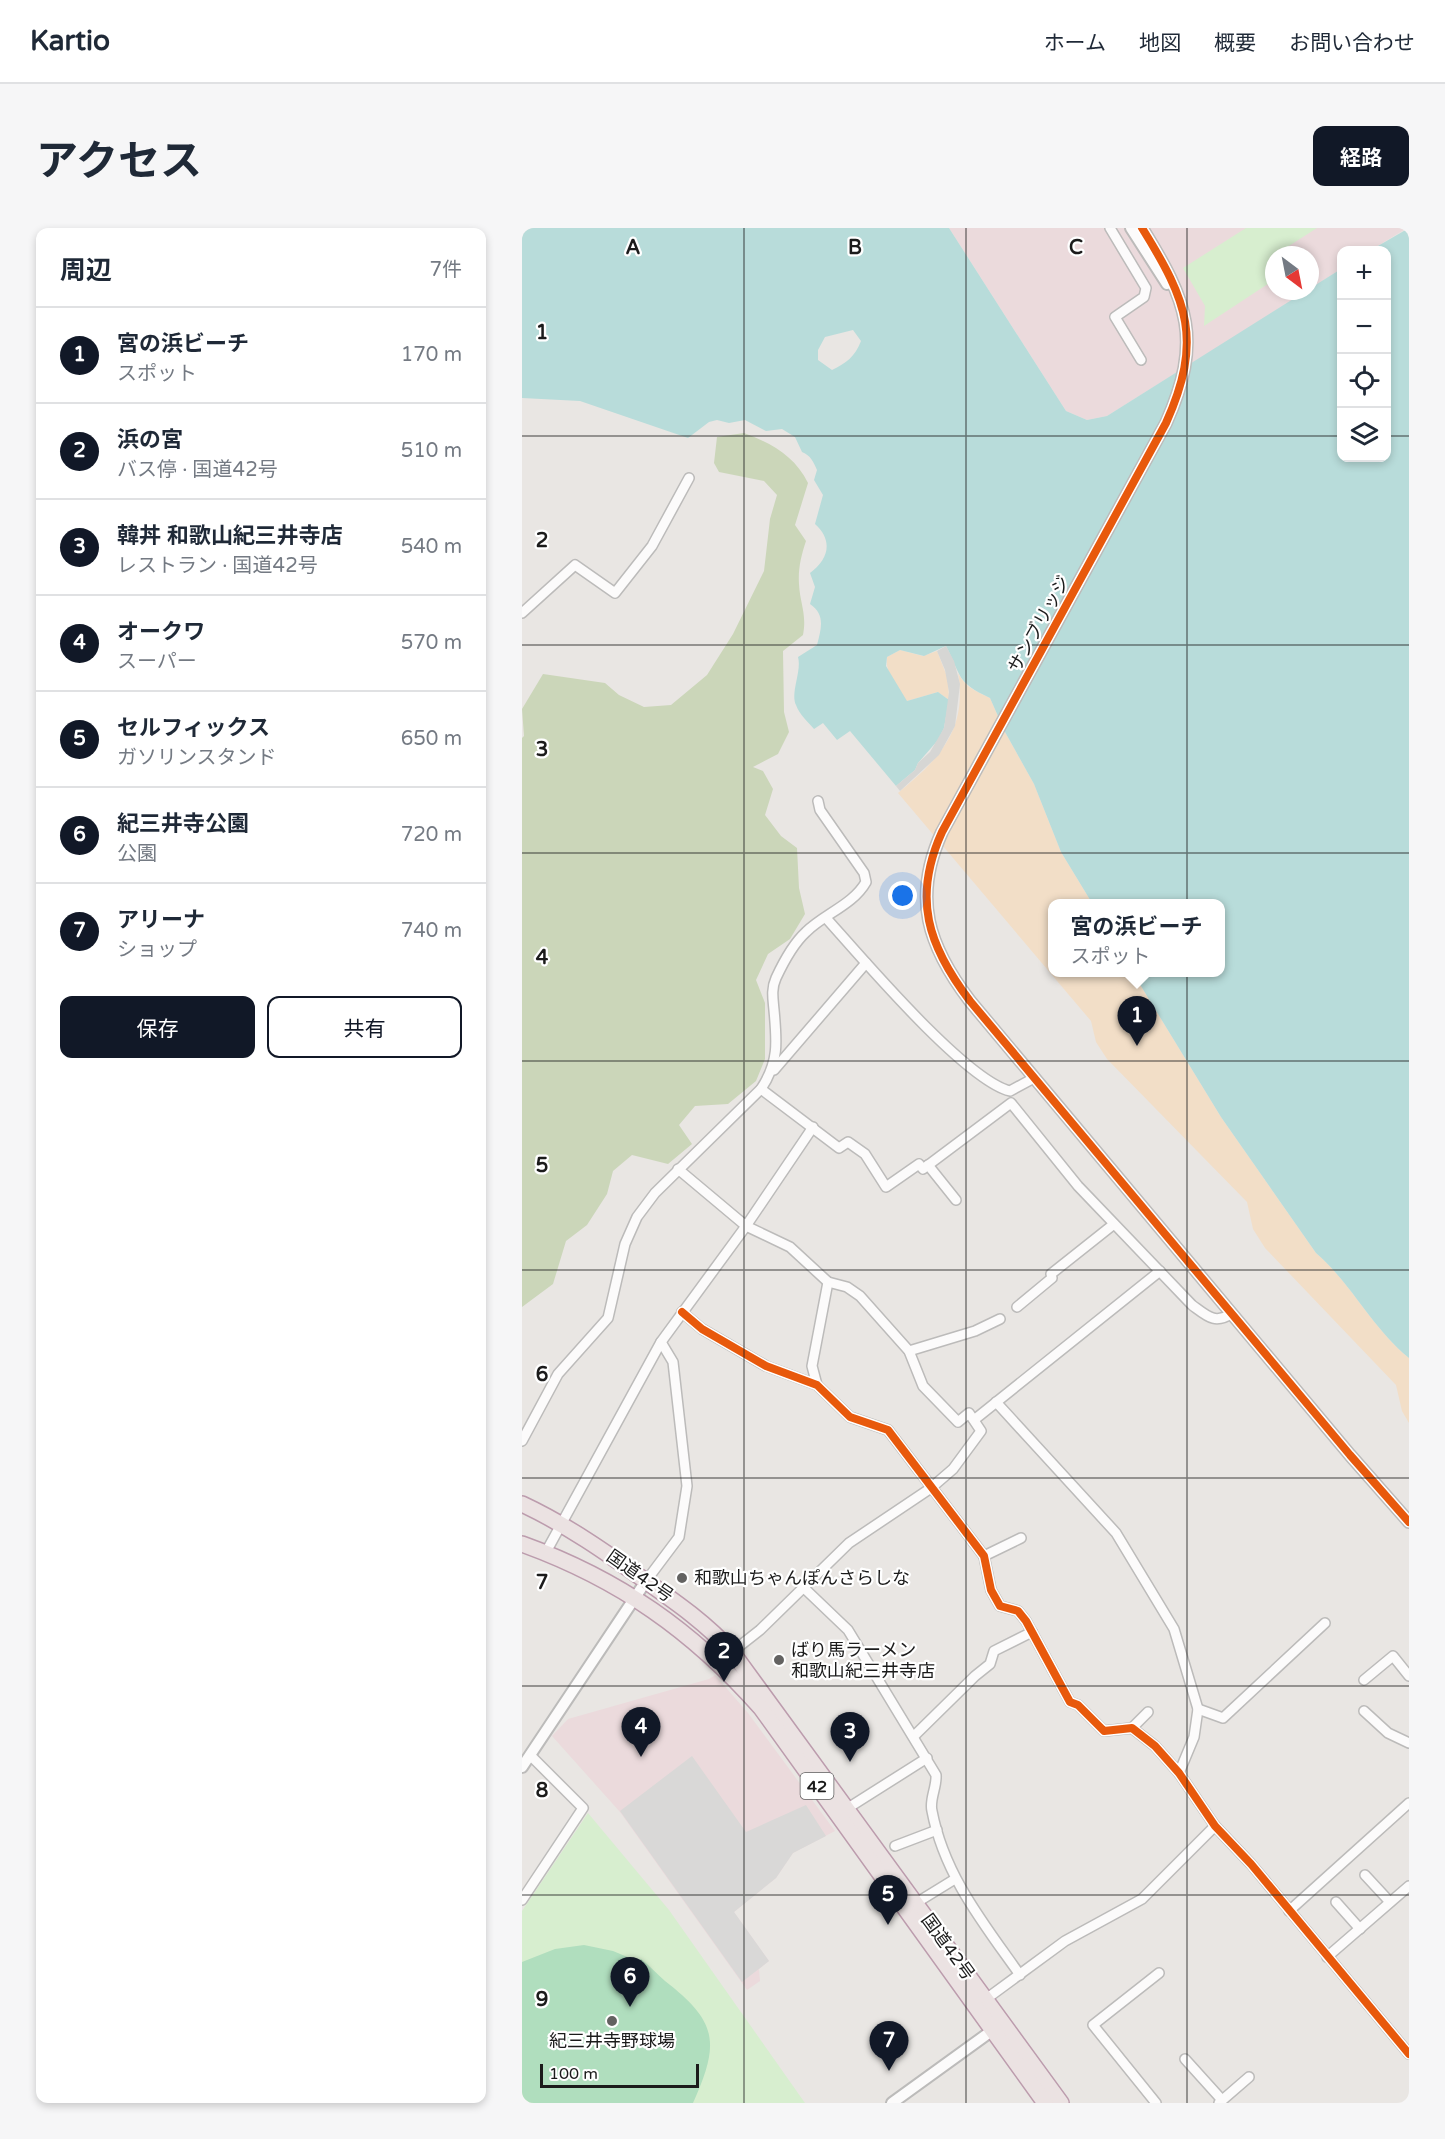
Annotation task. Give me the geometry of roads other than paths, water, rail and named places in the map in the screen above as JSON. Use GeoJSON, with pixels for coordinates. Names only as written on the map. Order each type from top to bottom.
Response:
{"type":"FeatureCollection","features":[{"type":"Feature","properties":{"kind":"highway","name":"国道42号"},"geometry":{"type":"LineString","coordinates":[[522,1504],[561,1525],[646,1581],[706,1626],[732,1652],[916,1903],[1045,2103]]}},
{"type":"Feature","properties":{"kind":"highway","name":"国道42号"},"geometry":{"type":"LineString","coordinates":[[522,1544],[546,1552],[636,1597],[697,1642],[761,1708],[981,2003]]}},
{"type":"Feature","properties":{"kind":"highway","name":"国道42号"},"geometry":{"type":"LineString","coordinates":[[997,2026],[1061,2103]]}},
{"type":"Feature","properties":{"kind":"street"},"geometry":{"type":"LineString","coordinates":[[1110,228],[1146,288],[1144,297],[1115,317],[1141,360]]}},
{"type":"Feature","properties":{"kind":"street"},"geometry":{"type":"LineString","coordinates":[[1131,228],[1173,293],[1187,325]]}},
{"type":"Feature","properties":{"kind":"street"},"geometry":{"type":"LineString","coordinates":[[1142,228],[1174,283],[1187,325]]}},
{"type":"Feature","properties":{"kind":"street","name":"サンブリッジ"},"geometry":{"type":"LineString","coordinates":[[1187,325],[1187,361],[1183,381],[1166,423],[935,847],[926,892],[926,909],[933,940],[960,987],[1034,1078],[1409,1522]]}},
{"type":"Feature","properties":{"kind":"street"},"geometry":{"type":"LineString","coordinates":[[522,613],[575,565],[615,593],[652,546],[689,478]]}},
{"type":"Feature","properties":{"kind":"street"},"geometry":{"type":"LineString","coordinates":[[772,1072],[776,1053],[772,991],[776,978],[806,932],[864,885],[866,877],[820,810],[818,801]]}},
{"type":"Feature","properties":{"kind":"street"},"geometry":{"type":"LineString","coordinates":[[826,918],[866,963],[948,1047],[1000,1087],[1010,1091]]}},
{"type":"Feature","properties":{"kind":"street"},"geometry":{"type":"LineString","coordinates":[[522,1441],[558,1374],[608,1318],[625,1244],[637,1217],[678,1169],[761,1089],[772,1072],[866,963]]}},
{"type":"Feature","properties":{"kind":"street"},"geometry":{"type":"LineString","coordinates":[[1010,1091],[1034,1078]]}},
{"type":"Feature","properties":{"kind":"street"},"geometry":{"type":"LineString","coordinates":[[761,1089],[839,1148],[848,1142],[865,1154],[886,1187],[919,1164],[923,1169],[1011,1103]]}},
{"type":"Feature","properties":{"kind":"street"},"geometry":{"type":"LineString","coordinates":[[1010,1091],[1011,1103],[1053,1159],[1114,1224],[1207,1317],[1220,1320],[1232,1313]]}},
{"type":"Feature","properties":{"kind":"street"},"geometry":{"type":"LineString","coordinates":[[546,1552],[662,1342],[746,1226],[813,1127]]}},
{"type":"Feature","properties":{"kind":"street"},"geometry":{"type":"LineString","coordinates":[[928,1165],[956,1200]]}},
{"type":"Feature","properties":{"kind":"street"},"geometry":{"type":"LineString","coordinates":[[678,1169],[746,1226],[790,1247],[828,1282],[847,1287],[860,1296],[909,1351],[923,1386],[958,1422],[969,1413],[981,1431],[953,1469],[931,1488],[849,1543],[760,1630],[732,1652]]}},
{"type":"Feature","properties":{"kind":"street"},"geometry":{"type":"LineString","coordinates":[[1017,1307],[1052,1278],[1051,1274],[1114,1224]]}},
{"type":"Feature","properties":{"kind":"street"},"geometry":{"type":"LineString","coordinates":[[974,1420],[1160,1270]]}},
{"type":"Feature","properties":{"kind":"street"},"geometry":{"type":"LineString","coordinates":[[817,1385],[812,1366],[828,1282]]}},
{"type":"Feature","properties":{"kind":"street"},"geometry":{"type":"LineString","coordinates":[[682,1312],[702,1329],[766,1366],[817,1385],[850,1417],[888,1430],[984,1556],[991,1590],[1000,1606],[1018,1611],[1070,1702],[1078,1705],[1104,1731],[1132,1728],[1148,1712]]}},
{"type":"Feature","properties":{"kind":"street"},"geometry":{"type":"LineString","coordinates":[[909,1351],[975,1331],[1000,1319]]}},
{"type":"Feature","properties":{"kind":"street"},"geometry":{"type":"LineString","coordinates":[[522,1767],[646,1581],[679,1537],[687,1486],[673,1362],[662,1342]]}},
{"type":"Feature","properties":{"kind":"street"},"geometry":{"type":"LineString","coordinates":[[996,1402],[1121,1541],[1174,1629],[1198,1709],[1194,1737],[1179,1773]]}},
{"type":"Feature","properties":{"kind":"street"},"geometry":{"type":"LineString","coordinates":[[984,1556],[1021,1538]]}},
{"type":"Feature","properties":{"kind":"street"},"geometry":{"type":"LineString","coordinates":[[803,1587],[848,1630],[882,1689],[927,1758],[936,1775],[937,1784],[931,1808],[955,1879],[1020,1975]]}},
{"type":"Feature","properties":{"kind":"street"},"geometry":{"type":"LineString","coordinates":[[1198,1709],[1223,1718],[1324,1623]]}},
{"type":"Feature","properties":{"kind":"street"},"geometry":{"type":"LineString","coordinates":[[914,1736],[990,1664],[994,1651],[1032,1632]]}},
{"type":"Feature","properties":{"kind":"street"},"geometry":{"type":"LineString","coordinates":[[1364,1680],[1393,1656],[1409,1676]]}},
{"type":"Feature","properties":{"kind":"street"},"geometry":{"type":"LineString","coordinates":[[1364,1711],[1388,1733],[1409,1743]]}},
{"type":"Feature","properties":{"kind":"street"},"geometry":{"type":"LineString","coordinates":[[1132,1728],[1155,1746],[1179,1773],[1215,1826],[1409,2054]]}},
{"type":"Feature","properties":{"kind":"street"},"geometry":{"type":"LineString","coordinates":[[522,1900],[583,1808],[530,1755]]}},
{"type":"Feature","properties":{"kind":"street"},"geometry":{"type":"LineString","coordinates":[[848,1808],[927,1758]]}},
{"type":"Feature","properties":{"kind":"street"},"geometry":{"type":"LineString","coordinates":[[1289,1911],[1409,1803]]}},
{"type":"Feature","properties":{"kind":"street"},"geometry":{"type":"LineString","coordinates":[[981,2003],[1065,1941],[1142,1899],[1215,1826]]}},
{"type":"Feature","properties":{"kind":"street"},"geometry":{"type":"LineString","coordinates":[[895,1846],[937,1830]]}},
{"type":"Feature","properties":{"kind":"street"},"geometry":{"type":"LineString","coordinates":[[1365,1875],[1390,1902]]}},
{"type":"Feature","properties":{"kind":"street"},"geometry":{"type":"LineString","coordinates":[[916,1903],[955,1879]]}},
{"type":"Feature","properties":{"kind":"street"},"geometry":{"type":"LineString","coordinates":[[1327,1957],[1409,1886]]}},
{"type":"Feature","properties":{"kind":"street"},"geometry":{"type":"LineString","coordinates":[[1336,1902],[1360,1929]]}},
{"type":"Feature","properties":{"kind":"street"},"geometry":{"type":"LineString","coordinates":[[1156,2103],[1093,2025],[1158,1973]]}},
{"type":"Feature","properties":{"kind":"street"},"geometry":{"type":"LineString","coordinates":[[892,2103],[997,2026]]}},
{"type":"Feature","properties":{"kind":"street"},"geometry":{"type":"LineString","coordinates":[[1185,2059],[1220,2102],[1249,2077]]}},
{"type":"Feature","properties":{"kind":"water"},"geometry":{"type":"Polygon","coordinates":[[[522,228],[949,228],[1066,411],[1087,420],[1107,416],[1292,300],[1319,300],[1319,283],[1337,272],[1337,462],[1391,462],[1391,246],[1378,246],[1409,228],[1409,1358],[1384,1333],[1341,1278],[1316,1253],[1221,1117],[1135,977],[1225,977],[1225,899],[1090,899],[1061,852],[1034,784],[1005,732],[990,698],[965,683],[946,646],[924,656],[900,650],[887,657],[886,666],[907,701],[938,692],[949,700],[944,728],[938,740],[918,763],[915,770],[896,786],[850,731],[837,740],[823,723],[814,729],[799,712],[794,694],[799,669],[798,657],[817,645],[821,628],[818,613],[810,604],[815,587],[810,573],[825,556],[827,544],[821,530],[815,524],[823,495],[814,480],[817,470],[808,455],[802,452],[795,437],[782,429],[766,431],[745,420],[729,423],[717,420],[709,422],[688,438],[580,401],[522,398],[522,228]],[[853,330],[825,337],[818,350],[818,360],[832,370],[850,359],[861,341],[853,330]]]}},
{"type":"Feature","properties":{"kind":"place","name":"宮の浜ビーチ"},"geometry":{"type":"Point","coordinates":[1137,1046]}},
{"type":"Feature","properties":{"kind":"place","name":"和歌山ちゃんぽんさらしな"},"geometry":{"type":"Point","coordinates":[682,1578]}},
{"type":"Feature","properties":{"kind":"place","name":"ばり馬ラーメン 和歌山紀三井寺店"},"geometry":{"type":"Point","coordinates":[779,1660]}},
{"type":"Feature","properties":{"kind":"place","name":"浜の宮"},"geometry":{"type":"Point","coordinates":[724,1682]}},
{"type":"Feature","properties":{"kind":"place","name":"オークワ"},"geometry":{"type":"Point","coordinates":[641,1757]}},
{"type":"Feature","properties":{"kind":"place","name":"韓丼 和歌山紀三井寺店"},"geometry":{"type":"Point","coordinates":[850,1762]}},
{"type":"Feature","properties":{"kind":"place","name":"セルフィックス"},"geometry":{"type":"Point","coordinates":[888,1925]}},
{"type":"Feature","properties":{"kind":"place","name":"紀三井寺公園"},"geometry":{"type":"Point","coordinates":[630,2007]}},
{"type":"Feature","properties":{"kind":"place","name":"紀三井寺野球場"},"geometry":{"type":"Point","coordinates":[612,2021]}},
{"type":"Feature","properties":{"kind":"place","name":"アリーナ"},"geometry":{"type":"Point","coordinates":[889,2071]}}]}
